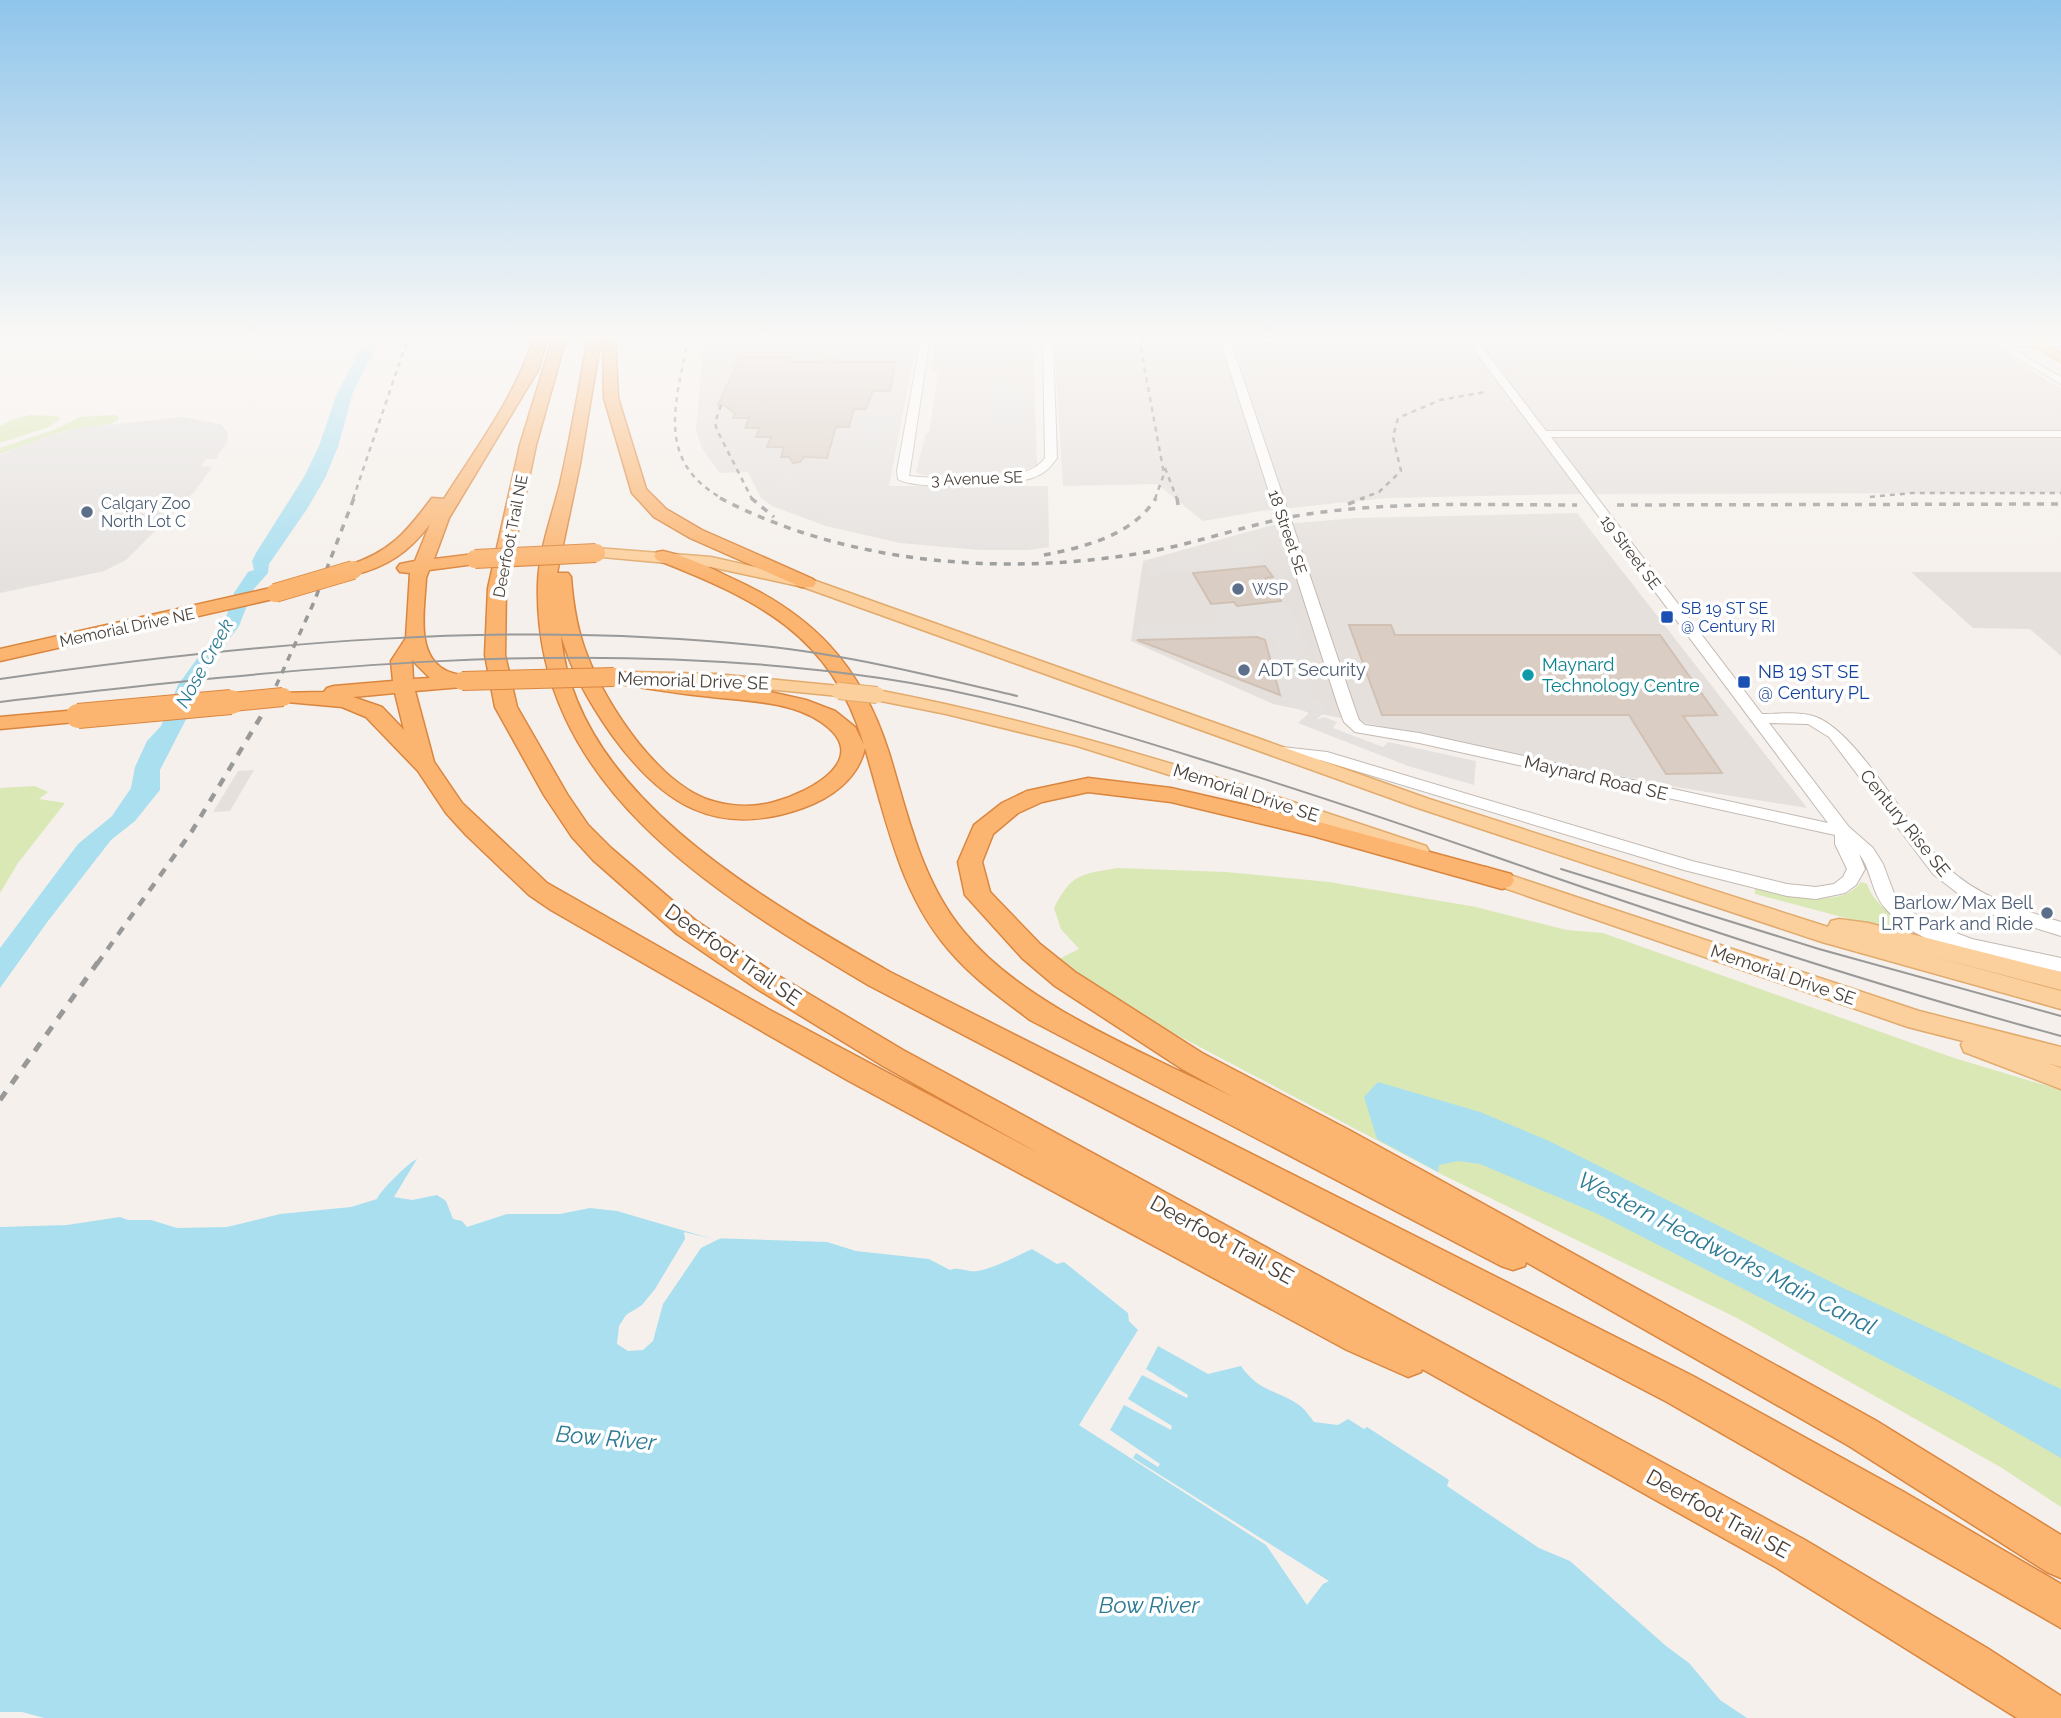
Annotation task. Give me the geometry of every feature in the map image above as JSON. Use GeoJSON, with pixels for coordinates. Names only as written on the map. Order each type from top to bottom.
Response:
{"type":"FeatureCollection","features":[{"type":"Feature","properties":{"kind":"highway"},"geometry":{"type":"LineString","coordinates":[[462,681],[439,675],[422,660],[415,639],[415,589],[420,566],[441,518],[502,418]]}},
{"type":"Feature","properties":{"kind":"highway","name":"Deerfoot Trail NE"},"geometry":{"type":"LineString","coordinates":[[495,655],[497,588],[536,418]]}},
{"type":"Feature","properties":{"kind":"highway"},"geometry":{"type":"LineString","coordinates":[[580,418],[549,563],[547,603],[550,644],[573,715],[590,746],[616,782],[654,824],[698,863],[765,911],[880,979],[1680,1389],[1890,1506],[2061,1607]]}},
{"type":"Feature","properties":{"kind":"highway"},"geometry":{"type":"LineString","coordinates":[[617,418],[638,490],[660,513],[696,534],[807,583]]}},
{"type":"Feature","properties":{"kind":"highway"},"geometry":{"type":"LineString","coordinates":[[354,573],[398,551],[498,424]]}},
{"type":"Feature","properties":{"kind":"highway"},"geometry":{"type":"LineString","coordinates":[[563,506],[568,530],[562,579],[564,606],[567,628],[578,663],[624,736],[676,791],[697,804],[716,809],[744,813],[773,810],[803,802],[829,788],[839,779],[851,759],[852,740],[845,730],[825,715],[772,700],[614,677]]}},
{"type":"Feature","properties":{"kind":"highway"},"geometry":{"type":"LineString","coordinates":[[420,566],[545,554],[596,553]]}},
{"type":"Feature","properties":{"kind":"highway"},"geometry":{"type":"LineString","coordinates":[[663,556],[758,596],[794,623],[838,665],[871,730],[904,842],[923,892],[955,941],[998,982],[1052,1018],[1313,1154],[1839,1420]]}},
{"type":"Feature","properties":{"kind":"highway"},"geometry":{"type":"LineString","coordinates":[[415,589],[471,563]]}},
{"type":"Feature","properties":{"kind":"highway","name":"Memorial Drive NE"},"geometry":{"type":"LineString","coordinates":[[0,655],[354,573],[420,566]]}},
{"type":"Feature","properties":{"kind":"highway"},"geometry":{"type":"LineString","coordinates":[[415,639],[401,661],[411,721],[426,766]]}},
{"type":"Feature","properties":{"kind":"highway","name":"Deerfoot Trail SE"},"geometry":{"type":"LineString","coordinates":[[495,655],[506,706],[556,795],[580,831],[627,877],[686,926],[767,982],[893,1058],[1791,1554],[1972,1663],[2056,1718]]}},
{"type":"Feature","properties":{"kind":"highway","name":"Memorial Drive SE"},"geometry":{"type":"LineString","coordinates":[[404,686],[462,681],[614,677]]}},
{"type":"Feature","properties":{"kind":"highway"},"geometry":{"type":"LineString","coordinates":[[0,723],[404,686]]}},
{"type":"Feature","properties":{"kind":"highway"},"geometry":{"type":"LineString","coordinates":[[283,697],[340,699],[374,712],[426,766],[454,808],[513,868],[538,889],[618,937],[879,1085],[980,1135],[1359,1338],[1554,1424]]}},
{"type":"Feature","properties":{"kind":"highway"},"geometry":{"type":"LineString","coordinates":[[1502,880],[1315,829],[1171,795],[1088,785],[1035,796],[1010,808],[982,830],[970,862],[978,895],[1031,951],[1065,979],[1192,1061],[1338,1139],[1839,1420],[2061,1558]]}},
{"type":"Feature","properties":{"kind":"main road"},"geometry":{"type":"LineString","coordinates":[[596,553],[663,556],[736,565],[807,583],[1422,803],[1775,918],[1923,963],[2061,1000]]}},
{"type":"Feature","properties":{"kind":"main road","name":"Memorial Drive SE"},"geometry":{"type":"LineString","coordinates":[[614,677],[716,679],[877,695],[961,710],[1079,740],[1262,797],[1916,1020],[2061,1057]]}},
{"type":"Feature","properties":{"kind":"main road"},"geometry":{"type":"LineString","coordinates":[[1775,918],[1868,931],[2061,981]]}},
{"type":"Feature","properties":{"kind":"main road"},"geometry":{"type":"LineString","coordinates":[[1916,1020],[2061,1079]]}},
{"type":"Feature","properties":{"kind":"street","name":"3 Avenue SE"},"geometry":{"type":"LineString","coordinates":[[913,418],[904,479],[1010,480],[1031,476],[1047,467],[1051,457],[1050,418]]}},
{"type":"Feature","properties":{"kind":"street","name":"18 Street SE"},"geometry":{"type":"LineString","coordinates":[[1251,418],[1352,722]]}},
{"type":"Feature","properties":{"kind":"street","name":"19 Street SE"},"geometry":{"type":"LineString","coordinates":[[1531,418],[1843,831]]}},
{"type":"Feature","properties":{"kind":"street"},"geometry":{"type":"LineString","coordinates":[[1543,434],[2061,434]]}},
{"type":"Feature","properties":{"kind":"street","name":"Century Rise SE"},"geometry":{"type":"LineString","coordinates":[[1757,718],[1811,720],[1834,734],[1939,870],[1971,895],[2000,910],[2061,929]]}},
{"type":"Feature","properties":{"kind":"street","name":"Maynard Road SE"},"geometry":{"type":"LineString","coordinates":[[1352,722],[1360,729],[1373,733],[1419,738],[1843,831]]}},
{"type":"Feature","properties":{"kind":"street"},"geometry":{"type":"LineString","coordinates":[[1282,752],[1321,755],[1690,866],[1787,890],[1816,893],[1839,889],[1850,881],[1856,869],[1844,844],[1843,831]]}},
{"type":"Feature","properties":{"kind":"street"},"geometry":{"type":"LineString","coordinates":[[1843,831],[1861,844],[1872,860],[1881,886],[1891,903],[1909,918],[1933,932],[1964,942],[2061,965]]}},
{"type":"Feature","properties":{"kind":"shaded area","name":"Calgary Zoo North Lot C"},"geometry":{"type":"Polygon","coordinates":[[[189,418],[220,424],[228,432],[227,442],[216,459],[206,459],[201,466],[212,467],[195,491],[126,560],[104,571],[0,593],[0,455],[42,438],[79,428],[189,418]]]}},
{"type":"Feature","properties":{"kind":"shaded area"},"geometry":{"type":"Polygon","coordinates":[[[697,418],[902,418],[889,486],[1048,486],[1049,547],[980,550],[900,543],[826,526],[772,506],[761,498],[748,472],[720,473],[702,448],[696,431],[697,418]]]}},
{"type":"Feature","properties":{"kind":"shaded area"},"geometry":{"type":"Polygon","coordinates":[[[858,418],[894,418],[887,452],[849,452],[858,418]]]}},
{"type":"Feature","properties":{"kind":"shaded area"},"geometry":{"type":"Polygon","coordinates":[[[931,418],[1035,418],[1037,465],[1014,474],[922,475],[916,472],[926,433],[929,433],[931,418]]]}},
{"type":"Feature","properties":{"kind":"shaded area"},"geometry":{"type":"Polygon","coordinates":[[[989,418],[1035,418],[1035,424],[989,424],[989,418]]]}},
{"type":"Feature","properties":{"kind":"shaded area"},"geometry":{"type":"Polygon","coordinates":[[[1059,418],[2061,418],[2061,493],[1567,494],[1386,498],[1261,511],[1203,521],[1157,484],[1063,486],[1059,418]]]}},
{"type":"Feature","properties":{"kind":"shaded area"},"geometry":{"type":"Polygon","coordinates":[[[781,473],[797,476],[793,486],[799,488],[1043,489],[1044,542],[1029,547],[968,547],[927,544],[837,527],[774,502],[771,499],[781,473]]]}},
{"type":"Feature","properties":{"kind":"shaded area"},"geometry":{"type":"Polygon","coordinates":[[[1577,513],[1807,808],[1670,786],[1273,704],[1131,641],[1143,561],[1273,525],[1356,518],[1577,513]]]}},
{"type":"Feature","properties":{"kind":"shaded area"},"geometry":{"type":"Polygon","coordinates":[[[1255,549],[1266,565],[1147,577],[1149,563],[1202,553],[1255,549]]]}},
{"type":"Feature","properties":{"kind":"shaded area"},"geometry":{"type":"Polygon","coordinates":[[[1911,572],[2061,572],[2061,656],[2030,629],[1973,628],[1911,572]]]}},
{"type":"Feature","properties":{"kind":"shaded area"},"geometry":{"type":"Polygon","coordinates":[[[1283,601],[1298,623],[1218,623],[1213,604],[1233,602],[1236,606],[1283,601]]]}},
{"type":"Feature","properties":{"kind":"shaded area"},"geometry":{"type":"Polygon","coordinates":[[[1299,624],[1302,628],[1300,639],[1306,641],[1308,649],[1301,650],[1314,695],[1305,696],[1324,701],[1327,710],[1316,720],[1324,717],[1337,722],[1333,728],[1383,747],[1388,742],[1476,761],[1474,785],[1408,766],[1298,723],[1309,713],[1288,705],[1290,701],[1281,701],[1267,649],[1275,649],[1274,642],[1278,642],[1275,636],[1150,639],[1140,637],[1138,625],[1299,624]]]}},
{"type":"Feature","properties":{"kind":"shaded area"},"geometry":{"type":"Polygon","coordinates":[[[254,770],[230,811],[213,812],[238,771],[254,770]]]}},
{"type":"Feature","properties":{"kind":"green space"},"geometry":{"type":"Polygon","coordinates":[[[17,418],[60,419],[49,427],[0,443],[0,426],[17,418]]]}},
{"type":"Feature","properties":{"kind":"green space"},"geometry":{"type":"Polygon","coordinates":[[[78,418],[119,419],[111,424],[64,431],[0,454],[0,448],[56,429],[78,418]]]}},
{"type":"Feature","properties":{"kind":"green space"},"geometry":{"type":"Polygon","coordinates":[[[35,786],[48,792],[39,799],[65,803],[18,863],[0,893],[0,788],[35,786]]]}},
{"type":"Feature","properties":{"kind":"green space"},"geometry":{"type":"Polygon","coordinates":[[[1118,868],[1226,872],[1329,882],[1476,907],[1567,930],[1603,933],[1954,1058],[2061,1090],[2061,1507],[2002,1468],[1737,1318],[1445,1176],[1139,1015],[1059,959],[1079,949],[1061,929],[1054,908],[1060,897],[1072,882],[1086,874],[1118,868]]]}},
{"type":"Feature","properties":{"kind":"green space"},"geometry":{"type":"Polygon","coordinates":[[[1861,882],[1867,884],[1885,909],[1929,940],[1755,894],[1755,888],[1795,896],[1826,898],[1852,891],[1861,882]]]}},
{"type":"Feature","properties":{"kind":"water","name":"Nose Creek"},"geometry":{"type":"Polygon","coordinates":[[[328,418],[346,418],[325,478],[269,564],[268,573],[253,590],[239,626],[196,684],[198,696],[160,770],[160,790],[135,821],[111,840],[0,988],[0,948],[78,844],[112,816],[131,788],[135,767],[147,741],[161,726],[178,685],[225,620],[234,593],[248,572],[254,570],[252,561],[256,553],[304,477],[328,418]]]}},
{"type":"Feature","properties":{"kind":"water","name":"Western Headworks Main Canal"},"geometry":{"type":"Polygon","coordinates":[[[1378,1082],[1480,1112],[1549,1141],[1843,1288],[2061,1389],[2061,1458],[1967,1404],[1598,1214],[1480,1164],[1458,1161],[1439,1165],[1438,1172],[1377,1139],[1364,1097],[1378,1082]]]}},
{"type":"Feature","properties":{"kind":"water","name":"Bow River"},"geometry":{"type":"Polygon","coordinates":[[[417,1159],[394,1197],[412,1200],[437,1195],[446,1201],[453,1219],[462,1221],[467,1227],[507,1214],[560,1214],[590,1208],[617,1211],[709,1238],[827,1242],[856,1251],[929,1259],[950,1270],[985,1269],[1032,1249],[1057,1264],[1064,1262],[1128,1313],[1129,1321],[1138,1330],[1079,1425],[1266,1545],[1307,1605],[1323,1584],[1329,1581],[1133,1458],[1136,1453],[1158,1467],[1160,1464],[1110,1430],[1124,1405],[1171,1430],[1172,1426],[1128,1399],[1142,1375],[1187,1398],[1188,1395],[1146,1369],[1158,1346],[1208,1374],[1241,1366],[1261,1386],[1301,1407],[1314,1422],[1338,1425],[1348,1419],[1364,1429],[1367,1427],[1449,1480],[1447,1486],[1539,1548],[1570,1561],[1689,1663],[1720,1700],[1747,1718],[44,1718],[22,1712],[0,1712],[0,1227],[67,1225],[120,1217],[128,1220],[151,1220],[177,1228],[227,1227],[280,1214],[351,1207],[377,1199],[395,1177],[417,1159]]]}},
{"type":"Feature","properties":{"kind":"pier"},"geometry":{"type":"Polygon","coordinates":[[[684,1232],[721,1238],[701,1248],[663,1304],[653,1341],[643,1350],[628,1351],[617,1344],[619,1326],[626,1315],[642,1305],[655,1289],[685,1239],[684,1232]]]}},
{"type":"Feature","properties":{"kind":"building"},"geometry":{"type":"Polygon","coordinates":[[[749,418],[851,418],[849,427],[836,427],[827,458],[804,457],[800,462],[793,463],[789,457],[781,457],[784,447],[767,447],[771,437],[756,437],[760,428],[745,428],[749,418]]]}},
{"type":"Feature","properties":{"kind":"building","name":"WSP"},"geometry":{"type":"Polygon","coordinates":[[[1265,566],[1273,577],[1266,578],[1281,601],[1237,606],[1234,602],[1211,604],[1193,573],[1265,566]]]}},
{"type":"Feature","properties":{"kind":"building","name":"Maynard Technology Centre"},"geometry":{"type":"Polygon","coordinates":[[[1349,625],[1391,625],[1395,635],[1660,635],[1717,715],[1683,716],[1722,773],[1666,774],[1629,715],[1382,715],[1349,625]]]}},
{"type":"Feature","properties":{"kind":"building","name":"ADT Security"},"geometry":{"type":"Polygon","coordinates":[[[1257,637],[1265,640],[1280,695],[1137,640],[1257,637]]]}},
{"type":"Feature","properties":{"kind":"tram line"},"geometry":{"type":"LineString","coordinates":[[0,679],[286,646],[476,635],[572,635],[667,638],[795,650],[891,667],[1017,696]]}},
{"type":"Feature","properties":{"kind":"tram line"},"geometry":{"type":"LineString","coordinates":[[0,702],[220,678],[440,661],[660,659],[770,665],[880,678],[1042,712],[1237,770],[1776,951],[2061,1036]]}},
{"type":"Feature","properties":{"kind":"tram line"},"geometry":{"type":"LineString","coordinates":[[1561,869],[1819,949],[2061,1016]]}},
{"type":"Feature","properties":{"kind":"railway"},"geometry":{"type":"LineString","coordinates":[[353,499],[381,418]]}},
{"type":"Feature","properties":{"kind":"railway"},"geometry":{"type":"LineString","coordinates":[[675,418],[678,448],[686,466],[701,483],[723,499]]}},
{"type":"Feature","properties":{"kind":"railway"},"geometry":{"type":"LineString","coordinates":[[717,418],[717,430],[752,499]]}},
{"type":"Feature","properties":{"kind":"railway"},"geometry":{"type":"LineString","coordinates":[[1154,418],[1164,474],[1155,499]]}},
{"type":"Feature","properties":{"kind":"railway"},"geometry":{"type":"LineString","coordinates":[[1360,499],[1379,492],[1401,471],[1393,437],[1398,418]]}},
{"type":"Feature","properties":{"kind":"railway"},"geometry":{"type":"LineString","coordinates":[[1165,468],[1177,499]]}},
{"type":"Feature","properties":{"kind":"railway"},"geometry":{"type":"LineString","coordinates":[[1870,497],[1912,493],[2061,493]]}},
{"type":"Feature","properties":{"kind":"railway"},"geometry":{"type":"LineString","coordinates":[[276,686],[314,602],[354,498]]}},
{"type":"Feature","properties":{"kind":"railway"},"geometry":{"type":"LineString","coordinates":[[720,498],[770,521],[822,539],[876,552],[987,564],[1099,559],[1153,551],[1288,517],[1341,510],[1442,505],[1577,505]]}},
{"type":"Feature","properties":{"kind":"railway"},"geometry":{"type":"LineString","coordinates":[[1044,555],[1076,548],[1121,530],[1146,511],[1156,498]]}},
{"type":"Feature","properties":{"kind":"railway"},"geometry":{"type":"LineString","coordinates":[[1177,498],[1179,511]]}},
{"type":"Feature","properties":{"kind":"railway"},"geometry":{"type":"LineString","coordinates":[[1348,504],[1364,498]]}},
{"type":"Feature","properties":{"kind":"railway"},"geometry":{"type":"LineString","coordinates":[[752,499],[774,517]]}},
{"type":"Feature","properties":{"kind":"railway"},"geometry":{"type":"LineString","coordinates":[[1617,505],[2061,504]]}},
{"type":"Feature","properties":{"kind":"railway"},"geometry":{"type":"LineString","coordinates":[[97,964],[192,831],[263,713]]}},
{"type":"Feature","properties":{"kind":"railway"},"geometry":{"type":"LineString","coordinates":[[0,1100],[98,962]]}},
{"type":"Feature","properties":{"kind":"place","name":"Calgary Zoo North Lot C"},"geometry":{"type":"Point","coordinates":[87,512]}},
{"type":"Feature","properties":{"kind":"place","name":"WSP"},"geometry":{"type":"Point","coordinates":[1238,589]}},
{"type":"Feature","properties":{"kind":"place","name":"SB 19 ST SE @ Century RI"},"geometry":{"type":"Point","coordinates":[1667,617]}},
{"type":"Feature","properties":{"kind":"place","name":"ADT Security"},"geometry":{"type":"Point","coordinates":[1244,670]}},
{"type":"Feature","properties":{"kind":"place","name":"Maynard Technology Centre"},"geometry":{"type":"Point","coordinates":[1528,675]}},
{"type":"Feature","properties":{"kind":"place","name":"NB 19 ST SE @ Century PL"},"geometry":{"type":"Point","coordinates":[1744,682]}},
{"type":"Feature","properties":{"kind":"place","name":"Barlow/Max Bell LRT Park and Ride"},"geometry":{"type":"Point","coordinates":[2047,913]}}]}
